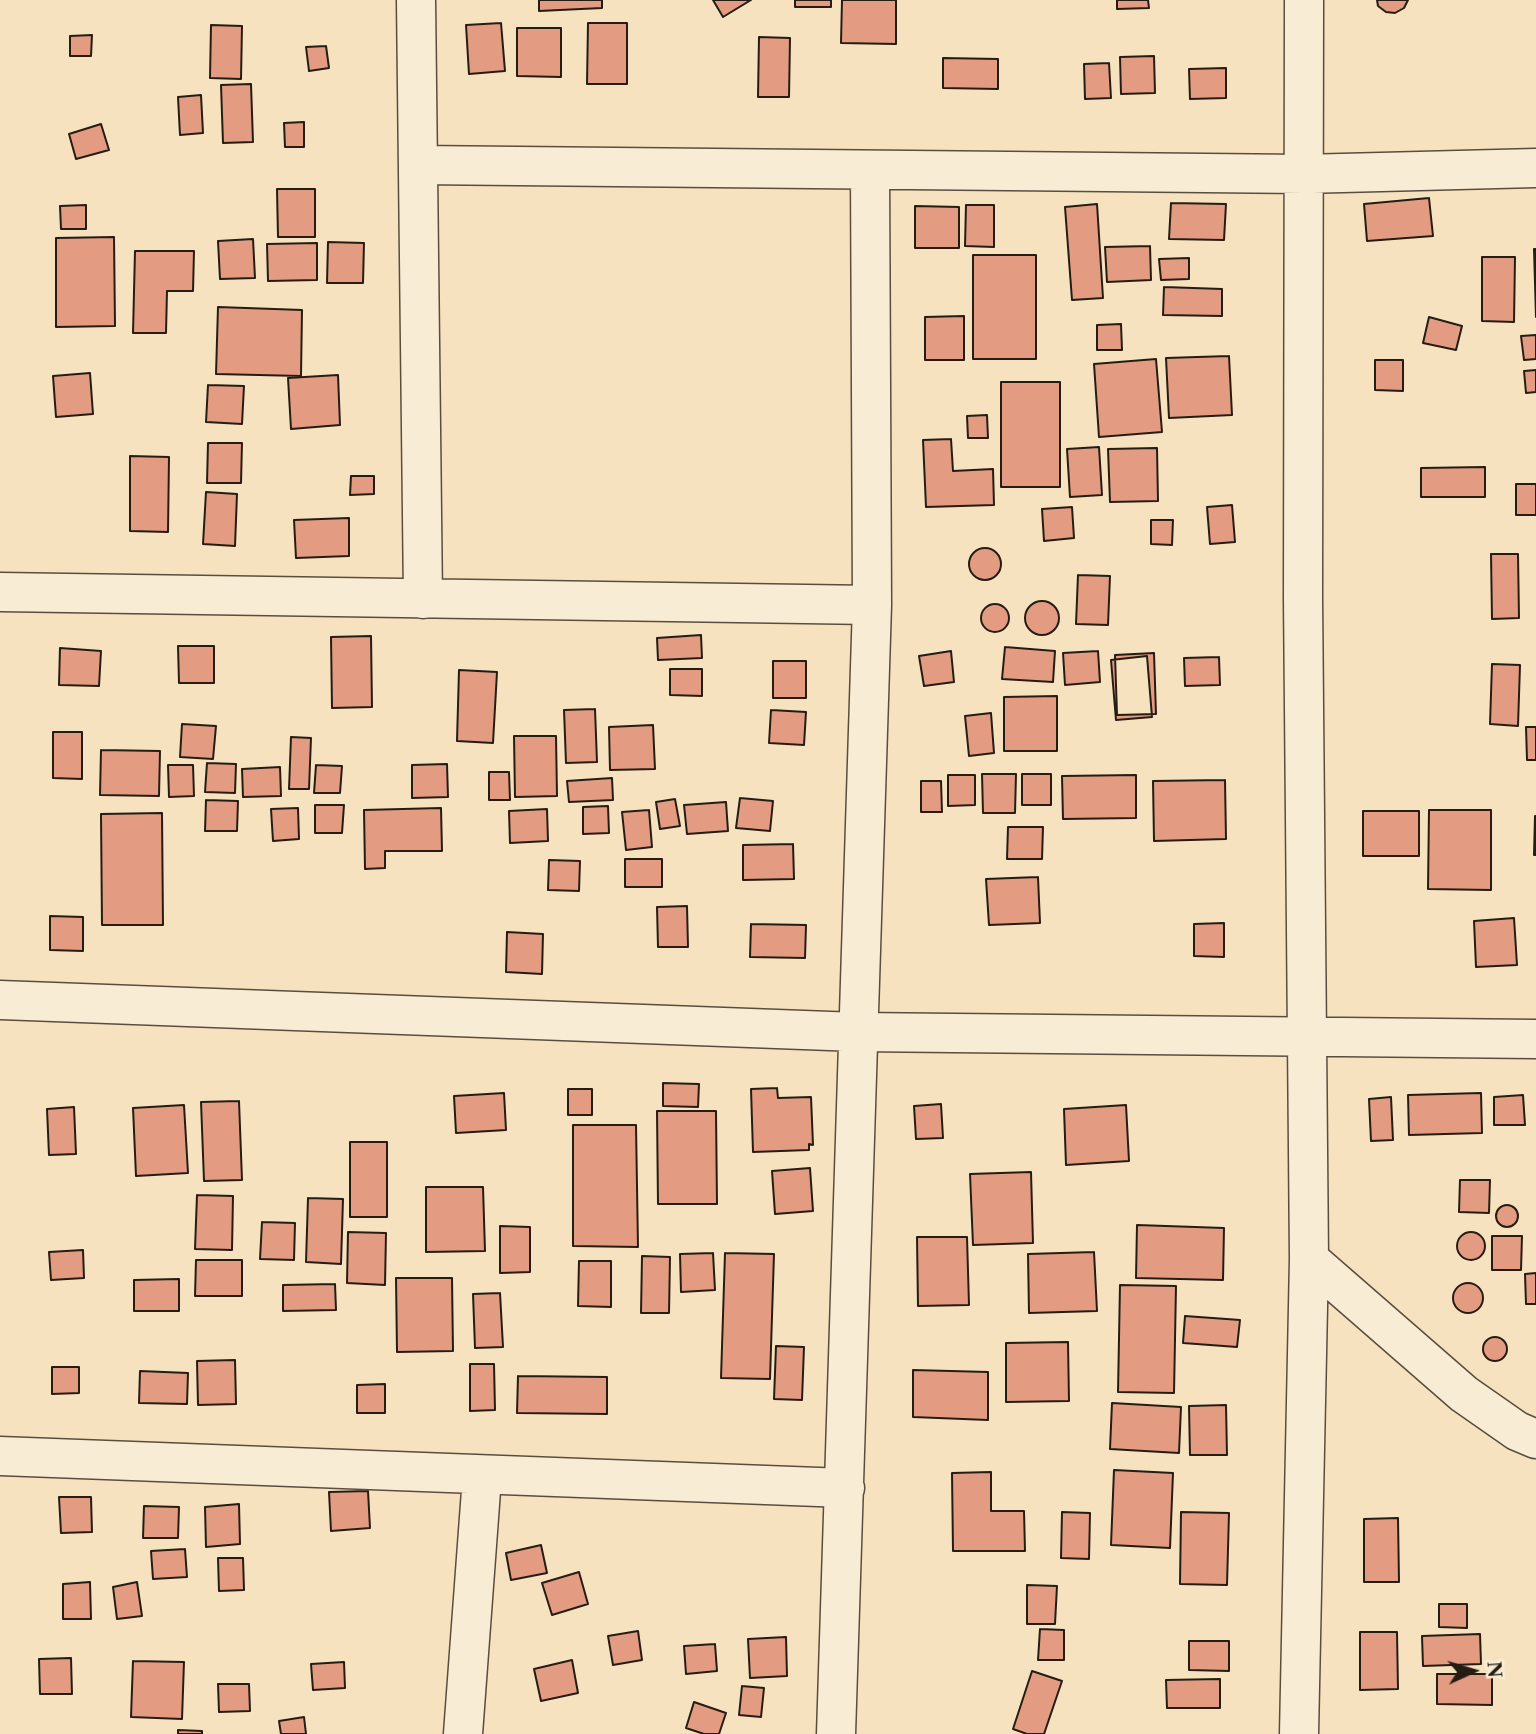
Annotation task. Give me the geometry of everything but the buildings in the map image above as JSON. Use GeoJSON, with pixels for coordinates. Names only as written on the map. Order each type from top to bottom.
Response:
{"type":"FeatureCollection","features":[{"type":"Feature","properties":{"kind":"street"},"geometry":{"type":"LineString","coordinates":[[416,0],[423,599]]}},
{"type":"Feature","properties":{"kind":"street"},"geometry":{"type":"LineString","coordinates":[[1299,1734],[1309,1259],[1306,1039],[1304,0]]}},
{"type":"Feature","properties":{"kind":"street"},"geometry":{"type":"LineString","coordinates":[[419,165],[1303,174],[1536,168]]}},
{"type":"Feature","properties":{"kind":"street"},"geometry":{"type":"LineString","coordinates":[[836,1734],[872,605],[870,170]]}},
{"type":"Feature","properties":{"kind":"street"},"geometry":{"type":"LineString","coordinates":[[0,592],[872,605]]}},
{"type":"Feature","properties":{"kind":"street"},"geometry":{"type":"LineString","coordinates":[[0,1000],[857,1032],[1536,1040]]}},
{"type":"Feature","properties":{"kind":"street"},"geometry":{"type":"LineString","coordinates":[[1309,1259],[1464,1394],[1517,1431],[1536,1439]]}},
{"type":"Feature","properties":{"kind":"street"},"geometry":{"type":"LineString","coordinates":[[0,1457],[482,1477],[845,1488]]}},
{"type":"Feature","properties":{"kind":"street"},"geometry":{"type":"LineString","coordinates":[[463,1734],[482,1477]]}}]}
